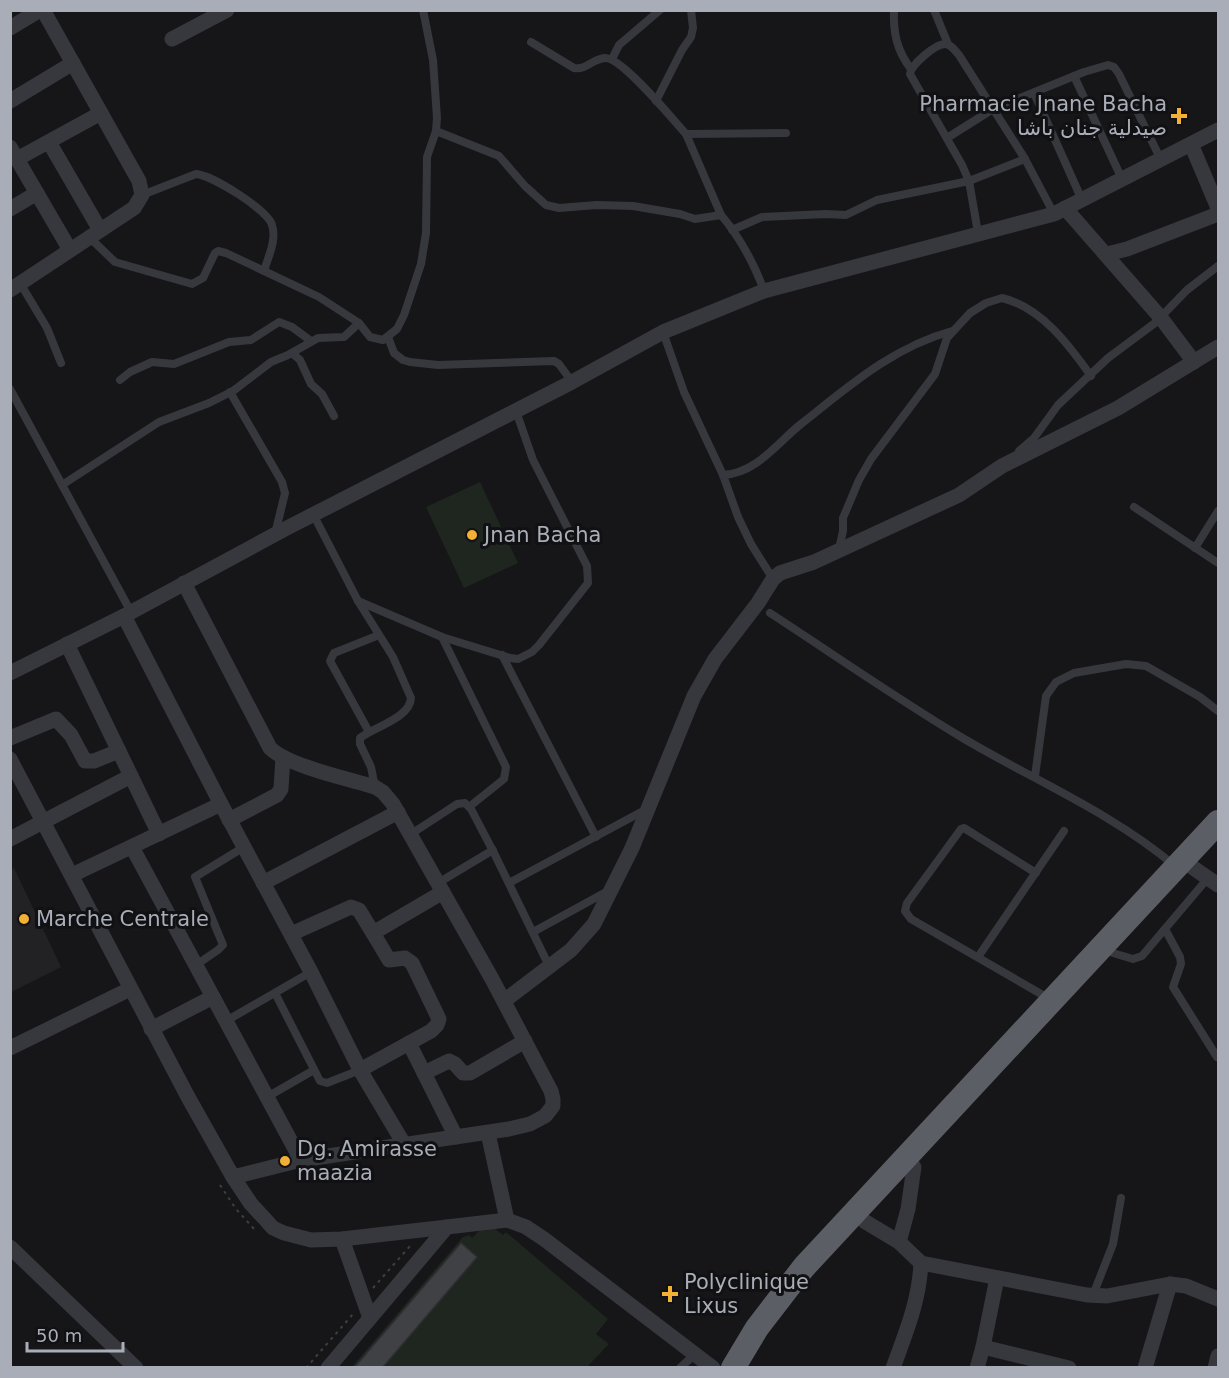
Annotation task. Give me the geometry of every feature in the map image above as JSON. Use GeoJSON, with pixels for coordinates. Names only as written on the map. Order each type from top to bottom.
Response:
{"type":"FeatureCollection","features":[{"type":"Feature","properties":{"kind":"highway"},"geometry":{"type":"LineString","coordinates":[[733,1368],[762,1321],[804,1267],[1052,1000],[1199,874],[1218,822]]}},
{"type":"Feature","properties":{"kind":"highway"},"geometry":{"type":"LineString","coordinates":[[750,1368],[770,1333],[798,1294],[1113,953],[1199,874],[1218,839]]}},
{"type":"Feature","properties":{"kind":"street"},"geometry":{"type":"LineString","coordinates":[[10,28],[42,10],[139,181],[142,195],[134,208],[15,286]]}},
{"type":"Feature","properties":{"kind":"street"},"geometry":{"type":"LineString","coordinates":[[172,39],[219,12]]}},
{"type":"Feature","properties":{"kind":"street"},"geometry":{"type":"LineString","coordinates":[[10,101],[73,63]]}},
{"type":"Feature","properties":{"kind":"street"},"geometry":{"type":"LineString","coordinates":[[70,250],[14,153],[49,142],[101,113]]}},
{"type":"Feature","properties":{"kind":"street"},"geometry":{"type":"LineString","coordinates":[[10,673],[128,614],[275,534],[572,382],[663,332],[764,291],[1059,211],[1218,130]]}},
{"type":"Feature","properties":{"kind":"street"},"geometry":{"type":"LineString","coordinates":[[49,142],[95,234]]}},
{"type":"Feature","properties":{"kind":"street"},"geometry":{"type":"LineString","coordinates":[[1107,254],[1217,217],[1191,144]]}},
{"type":"Feature","properties":{"kind":"street"},"geometry":{"type":"LineString","coordinates":[[10,209],[37,193]]}},
{"type":"Feature","properties":{"kind":"street"},"geometry":{"type":"LineString","coordinates":[[1059,211],[1107,254],[1161,318],[1194,362]]}},
{"type":"Feature","properties":{"kind":"street"},"geometry":{"type":"LineString","coordinates":[[504,1001],[582,939],[594,924],[650,808],[694,696],[715,658],[758,603],[773,579],[780,573],[814,562],[959,495],[1002,466],[1118,408],[1218,347]]}},
{"type":"Feature","properties":{"kind":"street"},"geometry":{"type":"LineString","coordinates":[[184,583],[264,739],[275,753],[375,787],[383,792],[398,812],[504,1001],[553,1099],[553,1106],[545,1116],[530,1124],[488,1133],[301,1160],[232,1177]]}},
{"type":"Feature","properties":{"kind":"street"},"geometry":{"type":"LineString","coordinates":[[128,614],[229,820],[311,972],[360,1070],[404,1144]]}},
{"type":"Feature","properties":{"kind":"street"},"geometry":{"type":"LineString","coordinates":[[68,644],[159,834]]}},
{"type":"Feature","properties":{"kind":"street"},"geometry":{"type":"LineString","coordinates":[[10,738],[56,719],[71,735],[85,761],[93,761],[119,751]]}},
{"type":"Feature","properties":{"kind":"street"},"geometry":{"type":"LineString","coordinates":[[229,820],[278,795],[283,757]]}},
{"type":"Feature","properties":{"kind":"street"},"geometry":{"type":"LineString","coordinates":[[10,759],[151,1029],[232,1177],[251,1204],[273,1228],[311,1239],[342,1239],[507,1220],[526,1227],[544,1239],[713,1368]]}},
{"type":"Feature","properties":{"kind":"street"},"geometry":{"type":"LineString","coordinates":[[10,839],[131,776]]}},
{"type":"Feature","properties":{"kind":"street"},"geometry":{"type":"LineString","coordinates":[[72,874],[221,804]]}},
{"type":"Feature","properties":{"kind":"street"},"geometry":{"type":"LineString","coordinates":[[263,883],[398,812]]}},
{"type":"Feature","properties":{"kind":"street"},"geometry":{"type":"LineString","coordinates":[[132,847],[301,1160]]}},
{"type":"Feature","properties":{"kind":"street"},"geometry":{"type":"LineString","coordinates":[[373,933],[441,887]]}},
{"type":"Feature","properties":{"kind":"street"},"geometry":{"type":"LineString","coordinates":[[291,934],[351,907],[359,910],[389,960],[405,958],[411,963],[438,1015],[438,1022],[434,1028],[360,1070]]}},
{"type":"Feature","properties":{"kind":"street"},"geometry":{"type":"LineString","coordinates":[[10,1048],[130,989]]}},
{"type":"Feature","properties":{"kind":"street"},"geometry":{"type":"LineString","coordinates":[[151,1029],[213,997]]}},
{"type":"Feature","properties":{"kind":"street"},"geometry":{"type":"LineString","coordinates":[[424,1073],[449,1061],[455,1064],[463,1074],[470,1073],[525,1041]]}},
{"type":"Feature","properties":{"kind":"street"},"geometry":{"type":"LineString","coordinates":[[410,1043],[456,1137]]}},
{"type":"Feature","properties":{"kind":"street"},"geometry":{"type":"LineString","coordinates":[[488,1133],[507,1220]]}},
{"type":"Feature","properties":{"kind":"street"},"geometry":{"type":"LineString","coordinates":[[899,1242],[908,1209],[914,1167]]}},
{"type":"Feature","properties":{"kind":"street"},"geometry":{"type":"LineString","coordinates":[[864,1221],[899,1242],[921,1263],[1093,1295],[1107,1296],[1170,1284],[1186,1286],[1218,1299]]}},
{"type":"Feature","properties":{"kind":"street"},"geometry":{"type":"LineString","coordinates":[[327,1368],[447,1227]]}},
{"type":"Feature","properties":{"kind":"street"},"geometry":{"type":"LineString","coordinates":[[342,1239],[370,1318]]}},
{"type":"Feature","properties":{"kind":"street"},"geometry":{"type":"LineString","coordinates":[[10,1247],[136,1368]]}},
{"type":"Feature","properties":{"kind":"street"},"geometry":{"type":"LineString","coordinates":[[893,1368],[920,1287],[921,1263]]}},
{"type":"Feature","properties":{"kind":"street"},"geometry":{"type":"LineString","coordinates":[[977,1368],[997,1278]]}},
{"type":"Feature","properties":{"kind":"street"},"geometry":{"type":"LineString","coordinates":[[1145,1368],[1170,1284]]}},
{"type":"Feature","properties":{"kind":"street"},"geometry":{"type":"LineString","coordinates":[[983,1347],[1069,1368]]}},
{"type":"Feature","properties":{"kind":"street"},"geometry":{"type":"LineString","coordinates":[[1215,1368],[1218,1356]]}},
{"type":"Feature","properties":{"kind":"lane"},"geometry":{"type":"LineString","coordinates":[[95,234],[115,261],[187,284],[195,284],[200,280],[215,253],[226,252],[319,297],[359,323],[370,337],[383,340],[388,337],[397,329],[404,315],[421,264],[427,224],[427,157],[436,131],[437,118],[433,60],[423,10]]}},
{"type":"Feature","properties":{"kind":"lane"},"geometry":{"type":"LineString","coordinates":[[612,60],[619,45],[660,10]]}},
{"type":"Feature","properties":{"kind":"lane"},"geometry":{"type":"LineString","coordinates":[[656,101],[691,37],[693,28],[691,10]]}},
{"type":"Feature","properties":{"kind":"lane"},"geometry":{"type":"LineString","coordinates":[[894,10],[893,27],[900,56],[911,69]]}},
{"type":"Feature","properties":{"kind":"lane"},"geometry":{"type":"LineString","coordinates":[[934,10],[948,44],[959,55],[1059,211]]}},
{"type":"Feature","properties":{"kind":"lane"},"geometry":{"type":"LineString","coordinates":[[531,42],[574,68],[581,69],[603,58],[612,60],[642,86],[686,134],[721,215],[758,274],[764,291]]}},
{"type":"Feature","properties":{"kind":"lane"},"geometry":{"type":"LineString","coordinates":[[948,44],[937,46],[911,69],[910,74],[969,181],[978,233]]}},
{"type":"Feature","properties":{"kind":"lane"},"geometry":{"type":"LineString","coordinates":[[947,138],[993,109],[1074,76],[1103,66],[1114,67],[1161,160]]}},
{"type":"Feature","properties":{"kind":"lane"},"geometry":{"type":"LineString","coordinates":[[1074,76],[1122,179]]}},
{"type":"Feature","properties":{"kind":"lane"},"geometry":{"type":"LineString","coordinates":[[1034,93],[1082,200]]}},
{"type":"Feature","properties":{"kind":"lane"},"geometry":{"type":"LineString","coordinates":[[436,131],[499,156],[525,186],[546,205],[559,208],[597,205],[633,206],[680,214],[695,219],[721,215]]}},
{"type":"Feature","properties":{"kind":"lane"},"geometry":{"type":"LineString","coordinates":[[686,134],[786,133]]}},
{"type":"Feature","properties":{"kind":"lane"},"geometry":{"type":"LineString","coordinates":[[732,230],[751,221],[772,216],[846,215],[877,200],[969,181],[1025,159]]}},
{"type":"Feature","properties":{"kind":"lane"},"geometry":{"type":"LineString","coordinates":[[142,195],[196,174],[213,180],[261,210],[273,226],[272,244],[264,271]]}},
{"type":"Feature","properties":{"kind":"lane"},"geometry":{"type":"LineString","coordinates":[[1002,466],[1034,438],[1058,405],[1120,348],[1161,318],[1187,290],[1218,266]]}},
{"type":"Feature","properties":{"kind":"lane"},"geometry":{"type":"LineString","coordinates":[[15,286],[46,328],[61,363]]}},
{"type":"Feature","properties":{"kind":"lane"},"geometry":{"type":"LineString","coordinates":[[839,549],[843,518],[859,480],[871,459],[935,374],[947,338],[970,313],[995,299],[1007,299],[1037,314],[1071,349],[1091,376]]}},
{"type":"Feature","properties":{"kind":"lane"},"geometry":{"type":"LineString","coordinates":[[120,380],[130,372],[152,362],[174,364],[229,342],[251,340],[279,322],[292,327],[311,341]]}},
{"type":"Feature","properties":{"kind":"lane"},"geometry":{"type":"LineString","coordinates":[[62,485],[159,422],[209,403],[230,392],[271,362],[311,341],[318,338],[344,337],[359,323]]}},
{"type":"Feature","properties":{"kind":"lane"},"geometry":{"type":"LineString","coordinates":[[723,475],[754,465],[798,426],[879,364],[923,340],[953,331]]}},
{"type":"Feature","properties":{"kind":"lane"},"geometry":{"type":"LineString","coordinates":[[663,332],[684,392],[723,475],[744,530],[773,579]]}},
{"type":"Feature","properties":{"kind":"lane"},"geometry":{"type":"LineString","coordinates":[[388,337],[394,353],[410,362],[438,365],[549,361],[559,364],[572,382]]}},
{"type":"Feature","properties":{"kind":"lane"},"geometry":{"type":"LineString","coordinates":[[292,353],[300,360],[311,384],[322,394],[334,416]]}},
{"type":"Feature","properties":{"kind":"lane"},"geometry":{"type":"LineString","coordinates":[[10,389],[128,614]]}},
{"type":"Feature","properties":{"kind":"lane"},"geometry":{"type":"LineString","coordinates":[[230,392],[282,482],[285,494],[275,534]]}},
{"type":"Feature","properties":{"kind":"lane"},"geometry":{"type":"LineString","coordinates":[[358,601],[442,637],[502,656],[518,659],[532,652],[588,582],[587,566],[533,460],[516,411]]}},
{"type":"Feature","properties":{"kind":"lane"},"geometry":{"type":"LineString","coordinates":[[1134,507],[1218,562]]}},
{"type":"Feature","properties":{"kind":"lane"},"geometry":{"type":"LineString","coordinates":[[1195,548],[1218,511]]}},
{"type":"Feature","properties":{"kind":"lane"},"geometry":{"type":"LineString","coordinates":[[314,514],[358,601],[393,657],[411,698],[411,703],[396,718],[362,736],[360,741],[371,767],[375,787]]}},
{"type":"Feature","properties":{"kind":"lane"},"geometry":{"type":"LineString","coordinates":[[770,613],[960,737],[1035,776],[1199,874],[1165,929],[1142,956],[1133,959],[1113,953]]}},
{"type":"Feature","properties":{"kind":"lane"},"geometry":{"type":"LineString","coordinates":[[369,732],[330,661],[334,653],[379,635]]}},
{"type":"Feature","properties":{"kind":"lane"},"geometry":{"type":"LineString","coordinates":[[442,637],[506,767],[504,779],[469,807]]}},
{"type":"Feature","properties":{"kind":"lane"},"geometry":{"type":"LineString","coordinates":[[502,656],[596,837]]}},
{"type":"Feature","properties":{"kind":"lane"},"geometry":{"type":"LineString","coordinates":[[1035,776],[1046,696],[1056,682],[1074,673],[1126,664],[1146,666],[1200,697],[1218,711]]}},
{"type":"Feature","properties":{"kind":"lane"},"geometry":{"type":"LineString","coordinates":[[411,834],[458,804],[463,802],[469,807],[493,850],[549,966]]}},
{"type":"Feature","properties":{"kind":"lane"},"geometry":{"type":"LineString","coordinates":[[509,883],[650,808]]}},
{"type":"Feature","properties":{"kind":"lane"},"geometry":{"type":"LineString","coordinates":[[1036,873],[964,828],[907,903],[905,911],[911,919],[1052,1000]]}},
{"type":"Feature","properties":{"kind":"lane"},"geometry":{"type":"LineString","coordinates":[[978,957],[1064,831]]}},
{"type":"Feature","properties":{"kind":"lane"},"geometry":{"type":"LineString","coordinates":[[196,965],[223,945],[195,877],[244,847]]}},
{"type":"Feature","properties":{"kind":"lane"},"geometry":{"type":"LineString","coordinates":[[441,887],[493,850]]}},
{"type":"Feature","properties":{"kind":"lane"},"geometry":{"type":"LineString","coordinates":[[533,932],[611,889]]}},
{"type":"Feature","properties":{"kind":"lane"},"geometry":{"type":"LineString","coordinates":[[1165,929],[1180,957],[1181,964],[1173,987],[1217,1057]]}},
{"type":"Feature","properties":{"kind":"lane"},"geometry":{"type":"LineString","coordinates":[[226,1021],[311,972]]}},
{"type":"Feature","properties":{"kind":"lane"},"geometry":{"type":"LineString","coordinates":[[275,993],[320,1080],[327,1083],[360,1070]]}},
{"type":"Feature","properties":{"kind":"lane"},"geometry":{"type":"LineString","coordinates":[[267,1097],[314,1070]]}},
{"type":"Feature","properties":{"kind":"lane"},"geometry":{"type":"LineString","coordinates":[[1093,1295],[1113,1244],[1121,1197]]}},
{"type":"Feature","properties":{"kind":"lane"},"geometry":{"type":"LineString","coordinates":[[680,1368],[695,1354]]}},
{"type":"Feature","properties":{"kind":"path"},"geometry":{"type":"LineString","coordinates":[[306,1368],[415,1241]]}},
{"type":"Feature","properties":{"kind":"shaded area","name":"Jnan Bacha"},"geometry":{"type":"Polygon","coordinates":[[[480,482],[518,563],[464,588],[426,507],[480,482]]]}},
{"type":"Feature","properties":{"kind":"shaded area","name":"Marche Centrale"},"geometry":{"type":"Polygon","coordinates":[[[14,868],[61,967],[11,992],[10,870],[14,868]]]}},
{"type":"Feature","properties":{"kind":"shaded area"},"geometry":{"type":"Polygon","coordinates":[[[494,1228],[503,1235],[506,1232],[608,1319],[596,1334],[609,1344],[587,1367],[351,1368],[463,1237],[469,1235],[472,1238],[481,1229],[494,1228]]]}},
{"type":"Feature","properties":{"kind":"building"},"geometry":{"type":"Polygon","coordinates":[[[461,1243],[477,1257],[382,1368],[354,1368],[461,1243]]]}},
{"type":"Feature","properties":{"kind":"place","name":"Pharmacie Jnane Bacha صيدلية جنان باشا"},"geometry":{"type":"Point","coordinates":[1179,116]}},
{"type":"Feature","properties":{"kind":"place","name":"Jnan Bacha"},"geometry":{"type":"Point","coordinates":[472,535]}},
{"type":"Feature","properties":{"kind":"place","name":"Marche Centrale"},"geometry":{"type":"Point","coordinates":[24,919]}},
{"type":"Feature","properties":{"kind":"place","name":"Dg. Amirasse maazia"},"geometry":{"type":"Point","coordinates":[285,1161]}},
{"type":"Feature","properties":{"kind":"place","name":"Polyclinique Lixus"},"geometry":{"type":"Point","coordinates":[670,1294]}}]}
